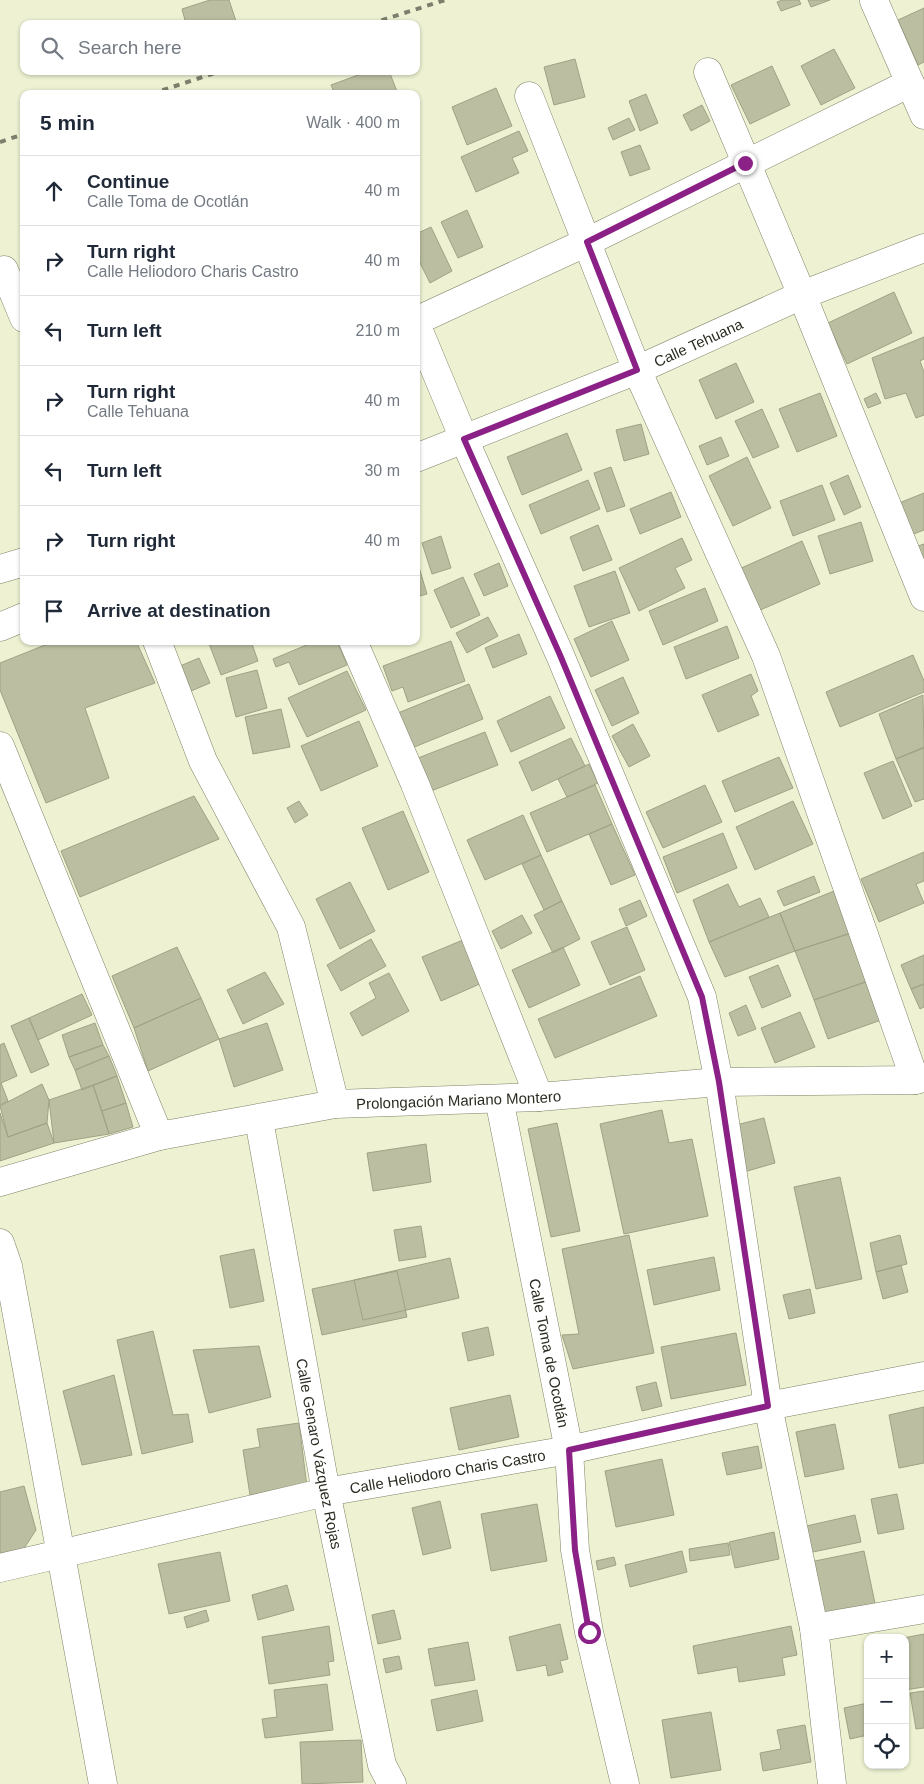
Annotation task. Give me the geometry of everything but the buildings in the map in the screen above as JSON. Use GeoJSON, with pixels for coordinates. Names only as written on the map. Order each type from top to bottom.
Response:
{"type":"FeatureCollection","features":[{"type":"Feature","properties":{"kind":"street"},"geometry":{"type":"LineString","coordinates":[[874,1],[924,115]]}},
{"type":"Feature","properties":{"kind":"street"},"geometry":{"type":"LineString","coordinates":[[708,72],[802,295],[924,597]]}},
{"type":"Feature","properties":{"kind":"street"},"geometry":{"type":"LineString","coordinates":[[420,320],[587,242],[910,83]]}},
{"type":"Feature","properties":{"kind":"street"},"geometry":{"type":"LineString","coordinates":[[529,96],[637,370],[766,656],[919,1079]]}},
{"type":"Feature","properties":{"kind":"street","name":"Calle Tehuana"},"geometry":{"type":"LineString","coordinates":[[420,456],[637,370],[802,295],[924,248]]}},
{"type":"Feature","properties":{"kind":"street"},"geometry":{"type":"LineString","coordinates":[[4,270],[20,308]]}},
{"type":"Feature","properties":{"kind":"street"},"geometry":{"type":"LineString","coordinates":[[420,332],[464,439],[560,655],[702,997],[719,1082],[768,1406],[814,1628],[832,1784]]}},
{"type":"Feature","properties":{"kind":"street"},"geometry":{"type":"LineString","coordinates":[[0,569],[20,563]]}},
{"type":"Feature","properties":{"kind":"street"},"geometry":{"type":"LineString","coordinates":[[0,627],[20,619]]}},
{"type":"Feature","properties":{"kind":"street"},"geometry":{"type":"LineString","coordinates":[[159,645],[203,761],[291,926],[336,1104]]}},
{"type":"Feature","properties":{"kind":"street"},"geometry":{"type":"LineString","coordinates":[[355,645],[415,784],[539,1097]]}},
{"type":"Feature","properties":{"kind":"street"},"geometry":{"type":"LineString","coordinates":[[0,746],[159,1136]]}},
{"type":"Feature","properties":{"kind":"street","name":"Prolongación Mariano Montero"},"geometry":{"type":"LineString","coordinates":[[0,1182],[159,1136],[259,1120],[336,1104],[539,1097],[719,1082],[919,1079]]}},
{"type":"Feature","properties":{"kind":"street","name":"Calle Toma de Ocotlán"},"geometry":{"type":"LineString","coordinates":[[499,1099],[569,1450],[575,1550],[589,1632],[625,1784]]}},
{"type":"Feature","properties":{"kind":"street","name":"Calle Genaro Vázquez Rojas"},"geometry":{"type":"LineString","coordinates":[[259,1120],[326,1492],[382,1765],[392,1784]]}},
{"type":"Feature","properties":{"kind":"street"},"geometry":{"type":"LineString","coordinates":[[0,1243],[8,1266],[103,1784]]}},
{"type":"Feature","properties":{"kind":"street","name":"Calle Heliodoro Charis Castro"},"geometry":{"type":"LineString","coordinates":[[0,1568],[60,1556],[326,1492],[569,1450],[768,1406],[924,1376]]}},
{"type":"Feature","properties":{"kind":"street"},"geometry":{"type":"LineString","coordinates":[[814,1628],[924,1609]]}},
{"type":"Feature","properties":{"kind":"railway"},"geometry":{"type":"LineString","coordinates":[[382,20],[445,0]]}},
{"type":"Feature","properties":{"kind":"railway"},"geometry":{"type":"LineString","coordinates":[[163,90],[209,75]]}},
{"type":"Feature","properties":{"kind":"railway"},"geometry":{"type":"LineString","coordinates":[[0,142],[20,135]]}},
{"type":"Feature","properties":{"kind":"route"},"geometry":{"type":"LineString","coordinates":[[589,1632],[575,1550],[569,1450],[768,1406],[719,1082],[702,997],[560,655],[464,439],[637,370],[587,242],[745,163]]}}]}
